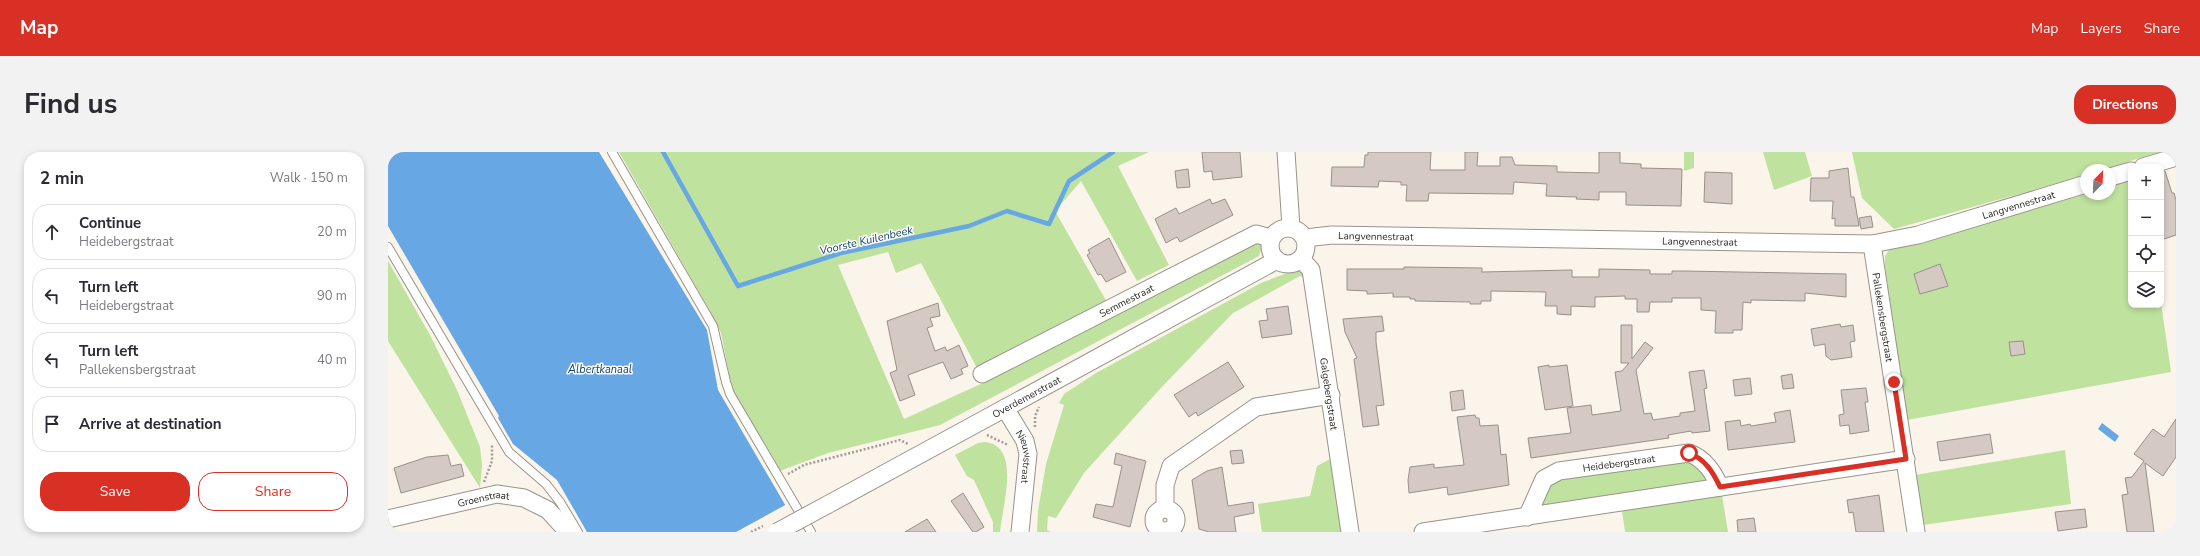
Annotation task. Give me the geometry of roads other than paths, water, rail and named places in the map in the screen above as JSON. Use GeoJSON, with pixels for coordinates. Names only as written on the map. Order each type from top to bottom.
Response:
{"type":"FeatureCollection","features":[{"type":"Feature","properties":{"kind":"street"},"geometry":{"type":"LineString","coordinates":[[1286,152],[1291,227]]}},
{"type":"Feature","properties":{"kind":"street"},"geometry":{"type":"LineString","coordinates":[[2153,164],[2176,157]]}},
{"type":"Feature","properties":{"kind":"street"},"geometry":{"type":"LineString","coordinates":[[2116,175],[2128,172]]}},
{"type":"Feature","properties":{"kind":"street","name":"Langvennestraat"},"geometry":{"type":"LineString","coordinates":[[1306,238],[1332,235],[1872,244],[1918,235],[2080,186]]}},
{"type":"Feature","properties":{"kind":"street"},"geometry":{"type":"LineString","coordinates":[[1291,227],[1302,233],[1306,238],[1307,246],[1301,260],[1289,264],[1276,260],[1270,250],[1271,238],[1276,232],[1283,228],[1291,227]]}},
{"type":"Feature","properties":{"kind":"street","name":"Semmestraat"},"geometry":{"type":"LineString","coordinates":[[982,374],[1256,234],[1271,238]]}},
{"type":"Feature","properties":{"kind":"street","name":"Pallekensbergstraat"},"geometry":{"type":"LineString","coordinates":[[1872,244],[1916,532]]}},
{"type":"Feature","properties":{"kind":"street","name":"Overdemerstraat"},"geometry":{"type":"LineString","coordinates":[[777,532],[1276,260]]}},
{"type":"Feature","properties":{"kind":"street","name":"Galgebergstraat"},"geometry":{"type":"LineString","coordinates":[[1301,260],[1311,270],[1350,532]]}},
{"type":"Feature","properties":{"kind":"street"},"geometry":{"type":"LineString","coordinates":[[1165,508],[1165,485],[1171,466],[1256,406],[1330,395]]}},
{"type":"Feature","properties":{"kind":"street","name":"Nieuwstraat"},"geometry":{"type":"LineString","coordinates":[[1006,408],[1025,442],[1028,454],[1020,532]]}},
{"type":"Feature","properties":{"kind":"street","name":"Heidebergstraat"},"geometry":{"type":"LineString","coordinates":[[1527,517],[1544,479],[1559,471],[1689,453],[1697,456],[1705,462],[1720,487]]}},
{"type":"Feature","properties":{"kind":"street"},"geometry":{"type":"LineString","coordinates":[[1423,532],[1906,459]]}},
{"type":"Feature","properties":{"kind":"street","name":"Groenstraat"},"geometry":{"type":"LineString","coordinates":[[388,519],[478,497],[497,494],[524,498],[548,510],[568,532]]}},
{"type":"Feature","properties":{"kind":"lane"},"geometry":{"type":"LineString","coordinates":[[612,152],[713,326],[730,394],[811,532]]}},
{"type":"Feature","properties":{"kind":"lane"},"geometry":{"type":"LineString","coordinates":[[388,246],[509,452],[551,490],[578,532]]}},
{"type":"Feature","properties":{"kind":"water","name":"Albertkanaal"},"geometry":{"type":"Polygon","coordinates":[[[388,152],[599,152],[707,330],[718,390],[801,532],[587,532],[557,480],[513,444],[498,418],[499,416],[388,226],[388,152]]]}},
{"type":"Feature","properties":{"kind":"water"},"geometry":{"type":"Polygon","coordinates":[[[2102,423],[2119,436],[2115,442],[2098,429],[2102,423]]]}},
{"type":"Feature","properties":{"kind":"waterway","name":"Voorste Kuilenbeek"},"geometry":{"type":"LineString","coordinates":[[663,152],[738,286],[841,253],[969,226],[1007,211],[1049,224],[1069,181],[1113,152]]}}]}
